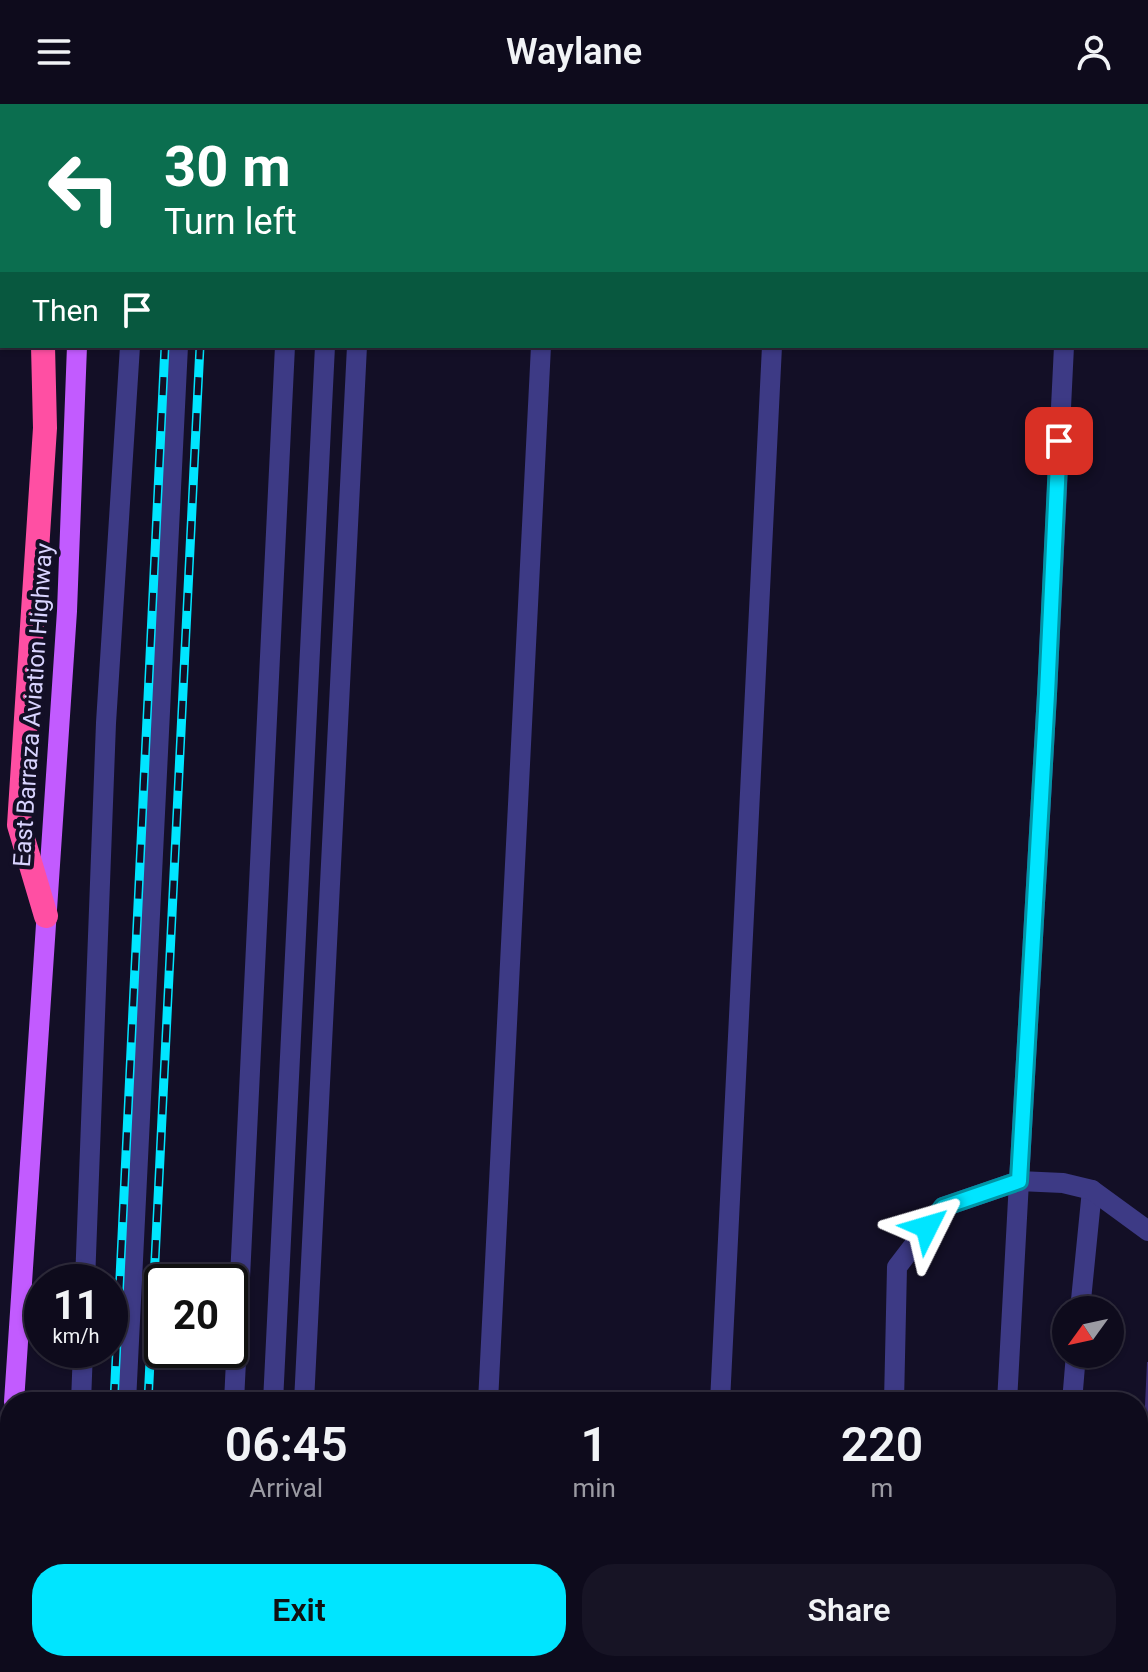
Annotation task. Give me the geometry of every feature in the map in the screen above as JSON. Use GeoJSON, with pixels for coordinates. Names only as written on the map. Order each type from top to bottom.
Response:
{"type":"FeatureCollection","features":[{"type":"Feature","properties":{"kind":"highway"},"geometry":{"type":"LineString","coordinates":[[43,348],[45,428],[19,825],[46,916]]}},
{"type":"Feature","properties":{"kind":"main road","name":"East Barraza Aviation Highway"},"geometry":{"type":"LineString","coordinates":[[15,1392],[67,611],[77,348]]}},
{"type":"Feature","properties":{"kind":"lane"},"geometry":{"type":"LineString","coordinates":[[86,1264],[106,723],[130,348]]}},
{"type":"Feature","properties":{"kind":"lane"},"geometry":{"type":"LineString","coordinates":[[126,1392],[178,348]]}},
{"type":"Feature","properties":{"kind":"lane"},"geometry":{"type":"LineString","coordinates":[[234,1392],[285,348]]}},
{"type":"Feature","properties":{"kind":"lane"},"geometry":{"type":"LineString","coordinates":[[273,1392],[325,348]]}},
{"type":"Feature","properties":{"kind":"lane"},"geometry":{"type":"LineString","coordinates":[[305,1392],[357,348]]}},
{"type":"Feature","properties":{"kind":"lane"},"geometry":{"type":"LineString","coordinates":[[489,1392],[541,348]]}},
{"type":"Feature","properties":{"kind":"lane"},"geometry":{"type":"LineString","coordinates":[[720,1392],[772,348]]}},
{"type":"Feature","properties":{"kind":"lane"},"geometry":{"type":"LineString","coordinates":[[1008,1392],[1064,348]]}},
{"type":"Feature","properties":{"kind":"lane"},"geometry":{"type":"LineString","coordinates":[[894,1392],[897,1267],[943,1207],[1019,1181],[1063,1183],[1092,1190],[1148,1231]]}},
{"type":"Feature","properties":{"kind":"lane"},"geometry":{"type":"LineString","coordinates":[[1081,1296],[1092,1190]]}},
{"type":"Feature","properties":{"kind":"lane"},"geometry":{"type":"LineString","coordinates":[[81,1392],[82,1368]]}},
{"type":"Feature","properties":{"kind":"lane"},"geometry":{"type":"LineString","coordinates":[[1073,1392],[1075,1368]]}},
{"type":"Feature","properties":{"kind":"railway"},"geometry":{"type":"LineString","coordinates":[[114,1392],[165,348]]}},
{"type":"Feature","properties":{"kind":"railway"},"geometry":{"type":"LineString","coordinates":[[148,1392],[200,348]]}},
{"type":"Feature","properties":{"kind":"route"},"geometry":{"type":"LineString","coordinates":[[927,1227],[943,1207],[1019,1181],[1059,441]]}}]}
